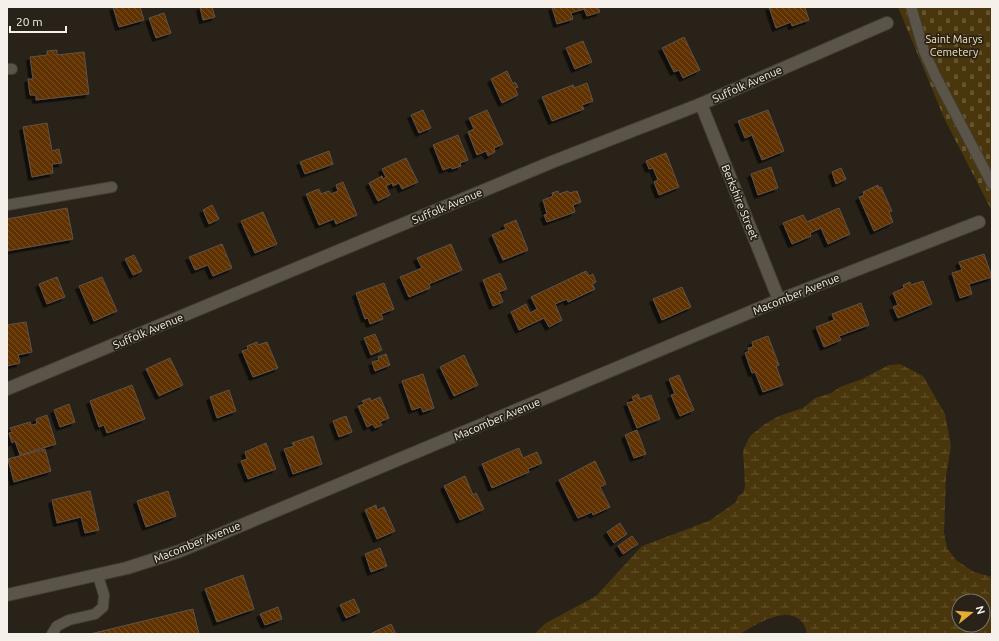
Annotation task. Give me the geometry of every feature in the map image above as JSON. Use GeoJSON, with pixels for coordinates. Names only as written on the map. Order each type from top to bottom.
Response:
{"type":"FeatureCollection","features":[{"type":"Feature","properties":{"kind":"street","name":"Suffolk Avenue"},"geometry":{"type":"LineString","coordinates":[[7,389],[552,162],[701,104],[887,23]]}},
{"type":"Feature","properties":{"kind":"street","name":"Berkshire Street"},"geometry":{"type":"LineString","coordinates":[[701,104],[779,300]]}},
{"type":"Feature","properties":{"kind":"street","name":"Macomber Avenue"},"geometry":{"type":"LineString","coordinates":[[7,595],[98,576],[142,564],[199,543],[779,300],[980,222]]}},
{"type":"Feature","properties":{"kind":"lane"},"geometry":{"type":"LineString","coordinates":[[911,7],[924,51],[992,184]]}},
{"type":"Feature","properties":{"kind":"lane"},"geometry":{"type":"LineString","coordinates":[[7,205],[112,187]]}},
{"type":"Feature","properties":{"kind":"lane"},"geometry":{"type":"LineString","coordinates":[[52,634],[57,626],[69,620],[95,614],[103,607],[104,595],[98,576]]}},
{"type":"Feature","properties":{"kind":"green space","name":"Saint Marys Cemetery"},"geometry":{"type":"Polygon","coordinates":[[[898,7],[992,7],[992,211],[945,120],[898,7]]]}},
{"type":"Feature","properties":{"kind":"green space"},"geometry":{"type":"Polygon","coordinates":[[[900,364],[923,376],[945,414],[951,446],[946,476],[944,533],[947,548],[956,560],[974,572],[992,577],[992,634],[807,634],[805,626],[802,622],[796,617],[788,615],[771,618],[740,634],[534,634],[546,623],[596,596],[642,546],[709,521],[736,502],[738,496],[743,493],[745,486],[743,450],[750,436],[765,424],[779,416],[803,408],[815,398],[831,393],[840,387],[862,379],[889,365],[900,364]]]}},
{"type":"Feature","properties":{"kind":"building"},"geometry":{"type":"Polygon","coordinates":[[[113,7],[140,7],[144,20],[119,27],[113,7]]]}},
{"type":"Feature","properties":{"kind":"building"},"geometry":{"type":"Polygon","coordinates":[[[200,7],[212,7],[215,17],[203,20],[200,7]]]}},
{"type":"Feature","properties":{"kind":"building"},"geometry":{"type":"Polygon","coordinates":[[[552,7],[598,7],[600,12],[587,16],[584,9],[571,13],[573,19],[557,24],[552,7]]]}},
{"type":"Feature","properties":{"kind":"building"},"geometry":{"type":"Polygon","coordinates":[[[769,7],[808,7],[805,8],[809,20],[792,26],[791,22],[776,28],[769,7]]]}},
{"type":"Feature","properties":{"kind":"building"},"geometry":{"type":"Polygon","coordinates":[[[164,13],[171,33],[156,38],[149,18],[164,13]]]}},
{"type":"Feature","properties":{"kind":"building"},"geometry":{"type":"Polygon","coordinates":[[[684,37],[700,70],[683,78],[679,70],[674,72],[662,48],[684,37]]]}},
{"type":"Feature","properties":{"kind":"building"},"geometry":{"type":"Polygon","coordinates":[[[583,41],[592,62],[575,69],[566,48],[583,41]]]}},
{"type":"Feature","properties":{"kind":"building"},"geometry":{"type":"Polygon","coordinates":[[[57,50],[57,55],[84,52],[89,94],[36,100],[36,95],[30,95],[28,79],[33,79],[30,57],[47,55],[47,51],[57,50]]]}},
{"type":"Feature","properties":{"kind":"building"},"geometry":{"type":"Polygon","coordinates":[[[507,71],[513,84],[515,82],[518,87],[515,88],[518,95],[502,103],[491,79],[507,71]]]}},
{"type":"Feature","properties":{"kind":"building"},"geometry":{"type":"Polygon","coordinates":[[[587,83],[593,101],[582,105],[584,109],[552,121],[542,97],[573,85],[574,88],[587,83]]]}},
{"type":"Feature","properties":{"kind":"building"},"geometry":{"type":"Polygon","coordinates":[[[423,110],[431,128],[419,133],[411,115],[423,110]]]}},
{"type":"Feature","properties":{"kind":"building"},"geometry":{"type":"Polygon","coordinates":[[[487,110],[503,144],[494,148],[495,152],[488,156],[486,151],[477,155],[468,132],[474,129],[469,118],[487,110]]]}},
{"type":"Feature","properties":{"kind":"building"},"geometry":{"type":"Polygon","coordinates":[[[768,110],[784,151],[762,160],[752,135],[745,138],[738,121],[768,110]]]}},
{"type":"Feature","properties":{"kind":"building"},"geometry":{"type":"Polygon","coordinates":[[[47,123],[52,151],[59,149],[62,163],[52,164],[53,173],[32,177],[23,127],[47,123]]]}},
{"type":"Feature","properties":{"kind":"building"},"geometry":{"type":"Polygon","coordinates":[[[458,135],[468,160],[460,163],[461,166],[443,170],[433,145],[458,135]]]}},
{"type":"Feature","properties":{"kind":"building"},"geometry":{"type":"Polygon","coordinates":[[[329,151],[333,164],[305,174],[300,162],[329,151]]]}},
{"type":"Feature","properties":{"kind":"building"},"geometry":{"type":"Polygon","coordinates":[[[666,153],[679,187],[659,195],[654,182],[658,180],[653,168],[649,169],[646,161],[666,153]]]}},
{"type":"Feature","properties":{"kind":"building"},"geometry":{"type":"Polygon","coordinates":[[[406,158],[418,182],[402,189],[399,183],[393,186],[392,183],[386,186],[390,195],[378,201],[369,183],[382,176],[383,179],[386,177],[382,169],[406,158]]]}},
{"type":"Feature","properties":{"kind":"building"},"geometry":{"type":"Polygon","coordinates":[[[771,167],[778,188],[758,195],[751,174],[771,167]]]}},
{"type":"Feature","properties":{"kind":"building"},"geometry":{"type":"Polygon","coordinates":[[[841,168],[846,179],[836,184],[832,172],[841,168]]]}},
{"type":"Feature","properties":{"kind":"building"},"geometry":{"type":"Polygon","coordinates":[[[343,182],[357,215],[336,224],[334,219],[319,225],[306,194],[319,189],[321,194],[329,191],[331,194],[338,191],[336,185],[343,182]]]}},
{"type":"Feature","properties":{"kind":"building"},"geometry":{"type":"Polygon","coordinates":[[[878,185],[879,188],[881,187],[892,211],[889,212],[893,222],[874,231],[859,197],[864,195],[863,192],[878,185]]]}},
{"type":"Feature","properties":{"kind":"building"},"geometry":{"type":"Polygon","coordinates":[[[558,191],[559,194],[568,191],[569,193],[577,191],[581,202],[573,205],[575,212],[547,222],[544,215],[547,214],[543,200],[553,196],[552,193],[558,191]]]}},
{"type":"Feature","properties":{"kind":"building"},"geometry":{"type":"Polygon","coordinates":[[[212,205],[219,219],[209,224],[203,210],[212,205]]]}},
{"type":"Feature","properties":{"kind":"building"},"geometry":{"type":"Polygon","coordinates":[[[67,208],[73,239],[7,251],[7,219],[67,208]]]}},
{"type":"Feature","properties":{"kind":"building"},"geometry":{"type":"Polygon","coordinates":[[[839,208],[850,234],[828,244],[821,228],[810,233],[811,236],[792,244],[783,223],[803,215],[807,222],[839,208]]]}},
{"type":"Feature","properties":{"kind":"building"},"geometry":{"type":"Polygon","coordinates":[[[263,212],[277,244],[255,253],[241,221],[263,212]]]}},
{"type":"Feature","properties":{"kind":"building"},"geometry":{"type":"Polygon","coordinates":[[[516,220],[528,250],[503,260],[492,235],[506,229],[504,225],[516,220]]]}},
{"type":"Feature","properties":{"kind":"building"},"geometry":{"type":"Polygon","coordinates":[[[222,244],[232,268],[213,276],[208,265],[195,270],[189,257],[222,244]]]}},
{"type":"Feature","properties":{"kind":"building"},"geometry":{"type":"Polygon","coordinates":[[[451,244],[462,270],[429,284],[430,288],[409,297],[400,277],[422,268],[417,258],[451,244]]]}},
{"type":"Feature","properties":{"kind":"building"},"geometry":{"type":"Polygon","coordinates":[[[984,254],[992,277],[969,284],[972,294],[960,298],[952,273],[962,270],[959,262],[984,254]]]}},
{"type":"Feature","properties":{"kind":"building"},"geometry":{"type":"Polygon","coordinates":[[[134,255],[142,271],[133,275],[125,259],[134,255]]]}},
{"type":"Feature","properties":{"kind":"building"},"geometry":{"type":"Polygon","coordinates":[[[586,271],[589,276],[593,274],[596,282],[592,284],[595,289],[568,302],[567,299],[555,304],[562,320],[549,327],[544,318],[519,330],[511,312],[526,304],[530,313],[537,309],[531,297],[586,271]]]}},
{"type":"Feature","properties":{"kind":"building"},"geometry":{"type":"Polygon","coordinates":[[[500,273],[507,289],[499,292],[503,302],[493,306],[483,280],[500,273]]]}},
{"type":"Feature","properties":{"kind":"building"},"geometry":{"type":"Polygon","coordinates":[[[57,277],[65,297],[47,304],[39,284],[57,277]]]}},
{"type":"Feature","properties":{"kind":"building"},"geometry":{"type":"Polygon","coordinates":[[[102,277],[117,311],[94,321],[79,286],[102,277]]]}},
{"type":"Feature","properties":{"kind":"building"},"geometry":{"type":"Polygon","coordinates":[[[923,281],[932,304],[898,318],[893,307],[898,305],[893,293],[904,288],[903,285],[910,282],[911,285],[923,281]]]}},
{"type":"Feature","properties":{"kind":"building"},"geometry":{"type":"Polygon","coordinates":[[[384,283],[394,309],[381,314],[383,319],[370,324],[368,318],[365,319],[356,293],[384,283]]]}},
{"type":"Feature","properties":{"kind":"building"},"geometry":{"type":"Polygon","coordinates":[[[682,287],[691,307],[662,320],[653,299],[682,287]]]}},
{"type":"Feature","properties":{"kind":"building"},"geometry":{"type":"Polygon","coordinates":[[[861,303],[869,325],[839,336],[841,340],[824,347],[816,327],[834,320],[832,314],[861,303]]]}},
{"type":"Feature","properties":{"kind":"building"},"geometry":{"type":"Polygon","coordinates":[[[26,322],[32,352],[18,355],[20,363],[7,366],[7,325],[26,322]]]}},
{"type":"Feature","properties":{"kind":"building"},"geometry":{"type":"Polygon","coordinates":[[[375,334],[382,350],[371,355],[364,338],[375,334]]]}},
{"type":"Feature","properties":{"kind":"building"},"geometry":{"type":"Polygon","coordinates":[[[768,336],[779,365],[776,366],[783,385],[763,392],[755,372],[752,373],[745,353],[749,351],[748,348],[753,347],[752,342],[768,336]]]}},
{"type":"Feature","properties":{"kind":"building"},"geometry":{"type":"Polygon","coordinates":[[[257,342],[258,345],[267,342],[278,368],[253,377],[242,351],[248,349],[247,346],[257,342]]]}},
{"type":"Feature","properties":{"kind":"building"},"geometry":{"type":"Polygon","coordinates":[[[386,354],[390,365],[375,371],[372,362],[379,360],[378,357],[386,354]]]}},
{"type":"Feature","properties":{"kind":"building"},"geometry":{"type":"Polygon","coordinates":[[[464,355],[478,385],[454,396],[440,367],[464,355]]]}},
{"type":"Feature","properties":{"kind":"building"},"geometry":{"type":"Polygon","coordinates":[[[170,358],[183,385],[159,396],[146,369],[170,358]]]}},
{"type":"Feature","properties":{"kind":"building"},"geometry":{"type":"Polygon","coordinates":[[[423,374],[434,408],[423,412],[421,407],[412,410],[402,381],[423,374]]]}},
{"type":"Feature","properties":{"kind":"building"},"geometry":{"type":"Polygon","coordinates":[[[679,375],[694,410],[680,416],[671,395],[675,394],[669,379],[679,375]]]}},
{"type":"Feature","properties":{"kind":"building"},"geometry":{"type":"Polygon","coordinates":[[[132,385],[145,419],[107,433],[104,425],[99,427],[90,401],[132,385]]]}},
{"type":"Feature","properties":{"kind":"building"},"geometry":{"type":"Polygon","coordinates":[[[229,390],[236,411],[217,418],[210,397],[229,390]]]}},
{"type":"Feature","properties":{"kind":"building"},"geometry":{"type":"Polygon","coordinates":[[[638,394],[640,399],[651,395],[660,419],[637,428],[627,403],[634,401],[632,397],[638,394]]]}},
{"type":"Feature","properties":{"kind":"building"},"geometry":{"type":"Polygon","coordinates":[[[380,397],[389,418],[380,422],[382,425],[375,428],[373,424],[367,427],[358,406],[364,404],[362,401],[370,398],[371,401],[380,397]]]}},
{"type":"Feature","properties":{"kind":"building"},"geometry":{"type":"Polygon","coordinates":[[[69,404],[75,422],[60,427],[54,410],[69,404]]]}},
{"type":"Feature","properties":{"kind":"building"},"geometry":{"type":"Polygon","coordinates":[[[47,415],[56,444],[20,455],[15,441],[12,443],[9,433],[12,432],[10,428],[30,422],[31,425],[37,424],[36,419],[47,415]]]}},
{"type":"Feature","properties":{"kind":"building"},"geometry":{"type":"Polygon","coordinates":[[[346,416],[352,432],[339,437],[333,421],[346,416]]]}},
{"type":"Feature","properties":{"kind":"building"},"geometry":{"type":"Polygon","coordinates":[[[637,430],[646,454],[634,458],[625,435],[637,430]]]}},
{"type":"Feature","properties":{"kind":"building"},"geometry":{"type":"Polygon","coordinates":[[[313,436],[322,464],[293,474],[284,449],[294,446],[292,443],[313,436]]]}},
{"type":"Feature","properties":{"kind":"building"},"geometry":{"type":"Polygon","coordinates":[[[266,443],[276,469],[248,479],[241,461],[247,459],[245,452],[266,443]]]}},
{"type":"Feature","properties":{"kind":"building"},"geometry":{"type":"Polygon","coordinates":[[[519,448],[523,458],[537,452],[542,463],[528,469],[529,472],[492,488],[482,464],[519,448]]]}},
{"type":"Feature","properties":{"kind":"building"},"geometry":{"type":"Polygon","coordinates":[[[45,449],[51,471],[14,482],[8,459],[45,449]]]}},
{"type":"Feature","properties":{"kind":"building"},"geometry":{"type":"Polygon","coordinates":[[[595,461],[606,484],[600,487],[610,507],[593,515],[592,512],[578,518],[559,480],[595,461]]]}},
{"type":"Feature","properties":{"kind":"building"},"geometry":{"type":"Polygon","coordinates":[[[465,476],[473,495],[476,493],[484,509],[460,520],[444,486],[465,476]]]}},
{"type":"Feature","properties":{"kind":"building"},"geometry":{"type":"Polygon","coordinates":[[[90,491],[99,530],[85,533],[81,517],[57,523],[52,500],[90,491]]]}},
{"type":"Feature","properties":{"kind":"building"},"geometry":{"type":"Polygon","coordinates":[[[168,491],[176,516],[146,527],[137,501],[168,491]]]}},
{"type":"Feature","properties":{"kind":"building"},"geometry":{"type":"Polygon","coordinates":[[[376,505],[377,510],[384,507],[395,531],[377,539],[365,510],[376,505]]]}},
{"type":"Feature","properties":{"kind":"building"},"geometry":{"type":"Polygon","coordinates":[[[620,523],[627,534],[614,543],[607,532],[620,523]]]}},
{"type":"Feature","properties":{"kind":"building"},"geometry":{"type":"Polygon","coordinates":[[[632,536],[638,544],[623,554],[618,546],[632,536]]]}},
{"type":"Feature","properties":{"kind":"building"},"geometry":{"type":"Polygon","coordinates":[[[380,548],[387,566],[371,572],[365,554],[380,548]]]}},
{"type":"Feature","properties":{"kind":"building"},"geometry":{"type":"Polygon","coordinates":[[[243,575],[254,609],[217,622],[205,589],[243,575]]]}},
{"type":"Feature","properties":{"kind":"building"},"geometry":{"type":"Polygon","coordinates":[[[354,599],[360,612],[346,618],[340,605],[354,599]]]}},
{"type":"Feature","properties":{"kind":"building"},"geometry":{"type":"Polygon","coordinates":[[[278,607],[282,619],[265,625],[260,614],[278,607]]]}},
{"type":"Feature","properties":{"kind":"building"},"geometry":{"type":"Polygon","coordinates":[[[193,609],[199,634],[90,634],[193,609]]]}},
{"type":"Feature","properties":{"kind":"building"},"geometry":{"type":"Polygon","coordinates":[[[391,624],[396,634],[370,634],[391,624]]]}}]}
